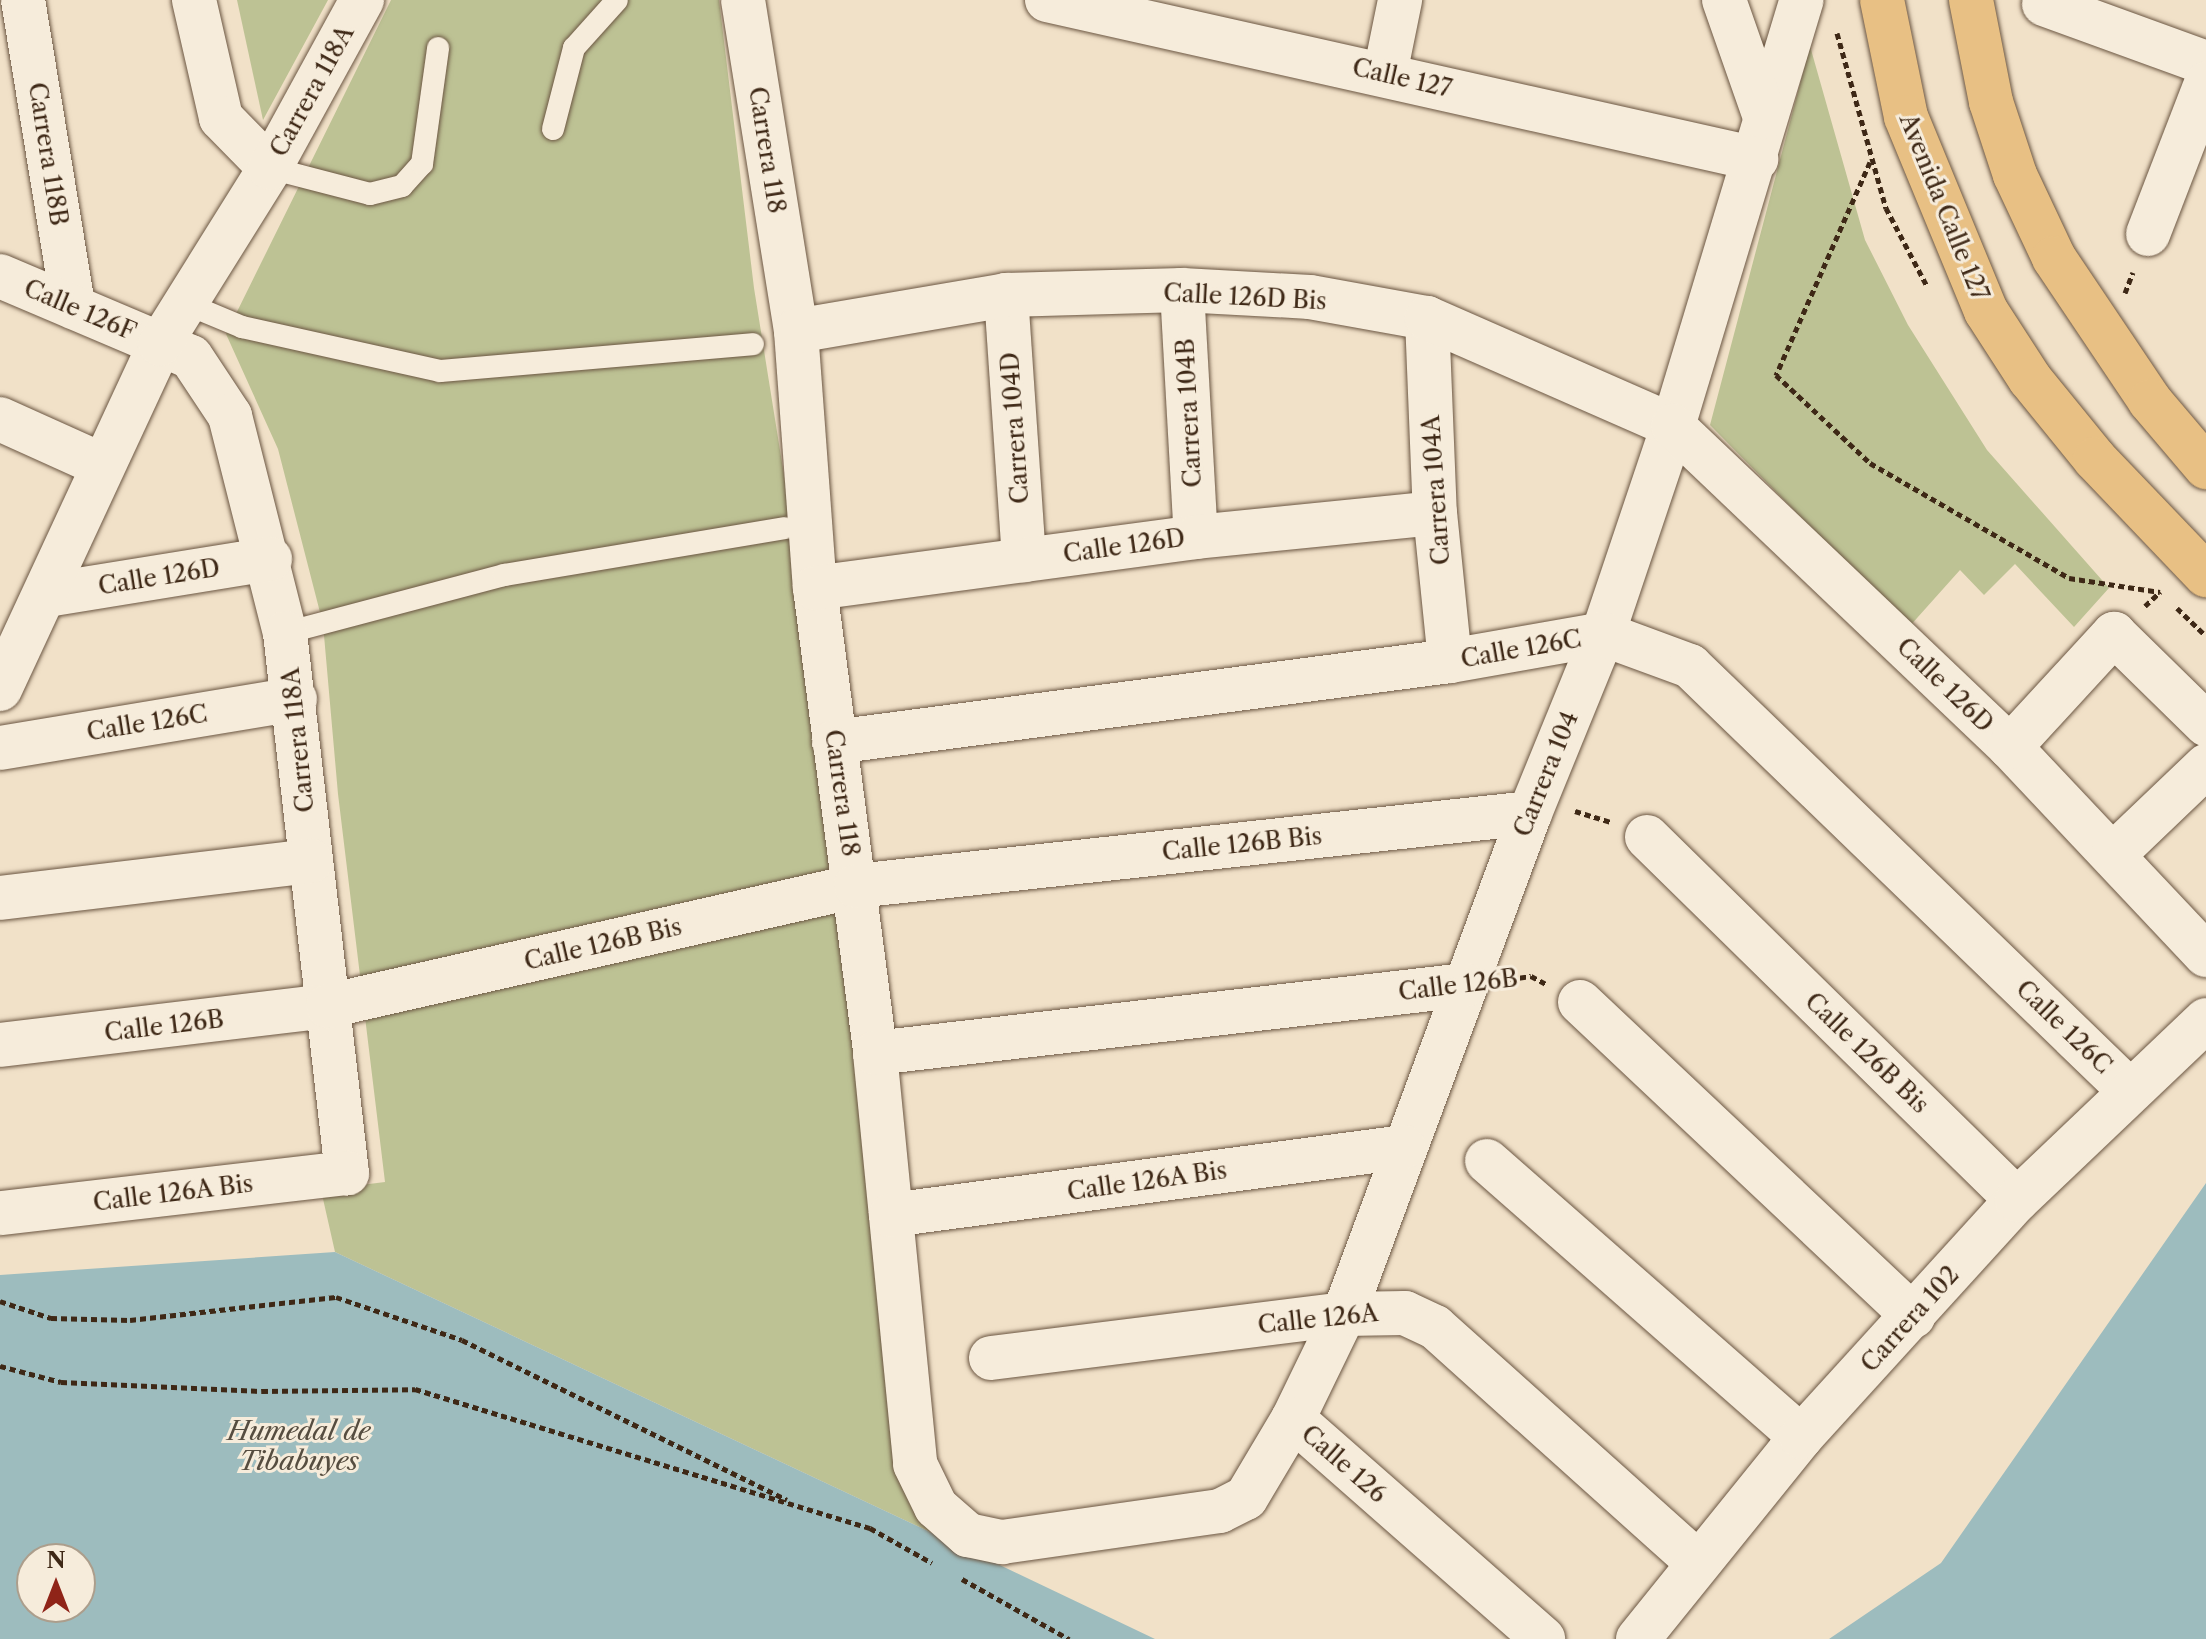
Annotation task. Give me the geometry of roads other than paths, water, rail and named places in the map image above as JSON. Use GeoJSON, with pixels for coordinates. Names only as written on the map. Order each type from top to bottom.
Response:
{"type":"FeatureCollection","features":[{"type":"Feature","properties":{"kind":"main road","name":"Avenida Calle 127"},"geometry":{"type":"LineString","coordinates":[[1882,0],[1906,117],[1986,311],[2030,379],[2095,459],[2206,575]]}},
{"type":"Feature","properties":{"kind":"main road"},"geometry":{"type":"LineString","coordinates":[[1971,0],[2005,146],[2054,258],[2150,401],[2206,467]]}},
{"type":"Feature","properties":{"kind":"street","name":"Carrera 118B"},"geometry":{"type":"LineString","coordinates":[[23,0],[73,307]]}},
{"type":"Feature","properties":{"kind":"street"},"geometry":{"type":"LineString","coordinates":[[194,0],[208,78],[221,118],[270,168]]}},
{"type":"Feature","properties":{"kind":"street","name":"Carrera 118A"},"geometry":{"type":"LineString","coordinates":[[0,689],[26,608],[102,465],[160,344],[270,168],[362,0]]}},
{"type":"Feature","properties":{"kind":"street","name":"Carrera 118"},"geometry":{"type":"LineString","coordinates":[[743,0],[796,331],[815,588],[856,886],[915,1464],[936,1507],[968,1535],[1002,1542]]}},
{"type":"Feature","properties":{"kind":"street","name":"Calle 127"},"geometry":{"type":"LineString","coordinates":[[1047,0],[1756,159]]}},
{"type":"Feature","properties":{"kind":"street"},"geometry":{"type":"LineString","coordinates":[[1385,74],[1400,0]]}},
{"type":"Feature","properties":{"kind":"street"},"geometry":{"type":"LineString","coordinates":[[1724,0],[1765,117]]}},
{"type":"Feature","properties":{"kind":"street","name":"Carrera 104"},"geometry":{"type":"LineString","coordinates":[[1293,1419],[1344,1314],[1530,813],[1603,634],[1673,426],[1802,0]]}},
{"type":"Feature","properties":{"kind":"street"},"geometry":{"type":"LineString","coordinates":[[2044,4],[2206,63]]}},
{"type":"Feature","properties":{"kind":"street"},"geometry":{"type":"LineString","coordinates":[[2148,234],[2206,84]]}},
{"type":"Feature","properties":{"kind":"street","name":"Calle 126F"},"geometry":{"type":"LineString","coordinates":[[0,276],[160,344]]}},
{"type":"Feature","properties":{"kind":"street","name":"Calle 126D Bis"},"geometry":{"type":"LineString","coordinates":[[796,331],[1006,295],[1182,290],[1310,297],[1427,318],[1673,426]]}},
{"type":"Feature","properties":{"kind":"street","name":"Carrera 104B"},"geometry":{"type":"LineString","coordinates":[[1182,290],[1196,537]]}},
{"type":"Feature","properties":{"kind":"street","name":"Carrera 104D"},"geometry":{"type":"LineString","coordinates":[[1006,295],[1024,560]]}},
{"type":"Feature","properties":{"kind":"street","name":"Carrera 104A"},"geometry":{"type":"LineString","coordinates":[[1427,318],[1435,513],[1450,661]]}},
{"type":"Feature","properties":{"kind":"street","name":"Carrera 118A"},"geometry":{"type":"LineString","coordinates":[[160,344],[191,357],[230,416],[270,559],[295,699],[347,1173]]}},
{"type":"Feature","properties":{"kind":"street"},"geometry":{"type":"LineString","coordinates":[[0,419],[102,465]]}},
{"type":"Feature","properties":{"kind":"street","name":"Calle 126D"},"geometry":{"type":"LineString","coordinates":[[1673,426],[2010,747],[2206,955]]}},
{"type":"Feature","properties":{"kind":"street","name":"Calle 126D"},"geometry":{"type":"LineString","coordinates":[[815,588],[1196,537],[1435,513]]}},
{"type":"Feature","properties":{"kind":"street","name":"Calle 126D"},"geometry":{"type":"LineString","coordinates":[[26,608],[270,559]]}},
{"type":"Feature","properties":{"kind":"street","name":"Calle 126C"},"geometry":{"type":"LineString","coordinates":[[834,742],[1450,661],[1603,634],[1690,666],[2130,1091]]}},
{"type":"Feature","properties":{"kind":"street"},"geometry":{"type":"LineString","coordinates":[[2010,747],[2114,634],[2206,724]]}},
{"type":"Feature","properties":{"kind":"street","name":"Calle 126C"},"geometry":{"type":"LineString","coordinates":[[0,748],[295,699]]}},
{"type":"Feature","properties":{"kind":"street"},"geometry":{"type":"LineString","coordinates":[[2113,855],[2206,766]]}},
{"type":"Feature","properties":{"kind":"street","name":"Calle 126B Bis"},"geometry":{"type":"LineString","coordinates":[[328,1006],[856,886],[1530,813]]}},
{"type":"Feature","properties":{"kind":"street","name":"Calle 126B Bis"},"geometry":{"type":"LineString","coordinates":[[1647,837],[2017,1200]]}},
{"type":"Feature","properties":{"kind":"street"},"geometry":{"type":"LineString","coordinates":[[0,898],[311,861]]}},
{"type":"Feature","properties":{"kind":"street","name":"Calle 126B"},"geometry":{"type":"LineString","coordinates":[[875,1053],[1465,985]]}},
{"type":"Feature","properties":{"kind":"street"},"geometry":{"type":"LineString","coordinates":[[1580,1002],[1913,1316]]}},
{"type":"Feature","properties":{"kind":"street","name":"Calle 126B"},"geometry":{"type":"LineString","coordinates":[[0,1045],[328,1006]]}},
{"type":"Feature","properties":{"kind":"street","name":"Carrera 102"},"geometry":{"type":"LineString","coordinates":[[1638,1639],[1801,1437],[2017,1200],[2206,1020]]}},
{"type":"Feature","properties":{"kind":"street","name":"Calle 126A Bis"},"geometry":{"type":"LineString","coordinates":[[891,1215],[1404,1147]]}},
{"type":"Feature","properties":{"kind":"street"},"geometry":{"type":"LineString","coordinates":[[1487,1161],[1801,1437]]}},
{"type":"Feature","properties":{"kind":"street","name":"Calle 126A Bis"},"geometry":{"type":"LineString","coordinates":[[0,1213],[347,1173]]}},
{"type":"Feature","properties":{"kind":"street","name":"Calle 126A"},"geometry":{"type":"LineString","coordinates":[[991,1358],[1344,1314],[1405,1313],[1435,1327],[1698,1563]]}},
{"type":"Feature","properties":{"kind":"street","name":"Calle 126"},"geometry":{"type":"LineString","coordinates":[[1002,1542],[1220,1511],[1246,1498],[1293,1419],[1543,1639]]}},
{"type":"Feature","properties":{"kind":"lane"},"geometry":{"type":"LineString","coordinates":[[553,129],[574,48],[617,0]]}},
{"type":"Feature","properties":{"kind":"lane"},"geometry":{"type":"LineString","coordinates":[[270,168],[370,194],[402,186],[422,164],[438,48]]}},
{"type":"Feature","properties":{"kind":"lane"},"geometry":{"type":"LineString","coordinates":[[187,304],[242,327],[440,371],[753,344]]}},
{"type":"Feature","properties":{"kind":"lane"},"geometry":{"type":"LineString","coordinates":[[285,633],[504,575],[784,528]]}},
{"type":"Feature","properties":{"kind":"water"},"geometry":{"type":"Polygon","coordinates":[[[2206,1183],[2206,1639],[1829,1639],[1941,1563],[2206,1183]]]}},
{"type":"Feature","properties":{"kind":"water","name":"Humedal de Tibabuyes"},"geometry":{"type":"Polygon","coordinates":[[[335,1252],[1155,1639],[0,1639],[0,1275],[335,1252]]]}}]}
